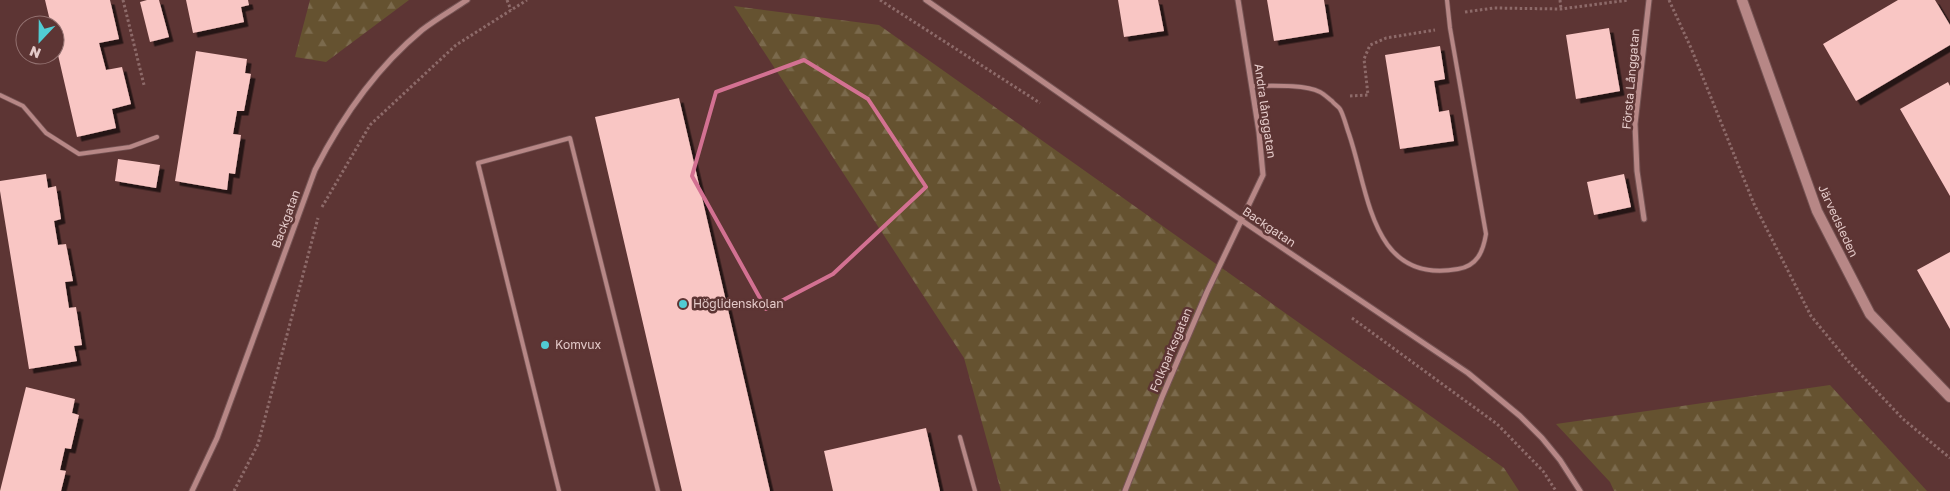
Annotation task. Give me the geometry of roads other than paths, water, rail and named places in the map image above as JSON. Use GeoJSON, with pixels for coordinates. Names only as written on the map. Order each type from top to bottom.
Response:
{"type":"FeatureCollection","features":[{"type":"Feature","properties":{"kind":"main road","name":"Järvedsleden"},"geometry":{"type":"LineString","coordinates":[[1742,0],[1817,211],[1870,314],[1950,397]]}},
{"type":"Feature","properties":{"kind":"street","name":"Backgatan"},"geometry":{"type":"LineString","coordinates":[[192,491],[217,438],[312,179],[332,136],[353,104],[388,61],[423,29],[467,0]]}},
{"type":"Feature","properties":{"kind":"street","name":"Backgatan"},"geometry":{"type":"LineString","coordinates":[[926,0],[1241,220],[1468,372],[1520,416],[1542,438],[1560,460],[1580,491]]}},
{"type":"Feature","properties":{"kind":"street","name":"Andra långgatan"},"geometry":{"type":"LineString","coordinates":[[1238,0],[1260,132],[1263,175],[1241,220]]}},
{"type":"Feature","properties":{"kind":"street","name":"Första Långgatan"},"geometry":{"type":"LineString","coordinates":[[1644,219],[1637,172],[1635,124],[1649,0]]}},
{"type":"Feature","properties":{"kind":"street","name":"Folkparksgatan"},"geometry":{"type":"LineString","coordinates":[[1125,491],[1162,397],[1207,292],[1241,220]]}},
{"type":"Feature","properties":{"kind":"lane"},"geometry":{"type":"LineString","coordinates":[[1252,86],[1286,85],[1320,91],[1340,108],[1354,148],[1370,211],[1381,235],[1401,261],[1440,273],[1467,268],[1483,252],[1486,234],[1450,28],[1447,0]]}},
{"type":"Feature","properties":{"kind":"lane"},"geometry":{"type":"LineString","coordinates":[[0,95],[23,106],[46,134],[79,154],[130,147],[157,137]]}},
{"type":"Feature","properties":{"kind":"lane"},"geometry":{"type":"LineString","coordinates":[[559,491],[478,163],[570,138],[658,491]]}},
{"type":"Feature","properties":{"kind":"lane"},"geometry":{"type":"LineString","coordinates":[[960,437],[975,491]]}},
{"type":"Feature","properties":{"kind":"place","name":"Höglidenskolan"},"geometry":{"type":"Point","coordinates":[683,304]}},
{"type":"Feature","properties":{"kind":"place","name":"Komvux"},"geometry":{"type":"Point","coordinates":[545,345]}}]}
